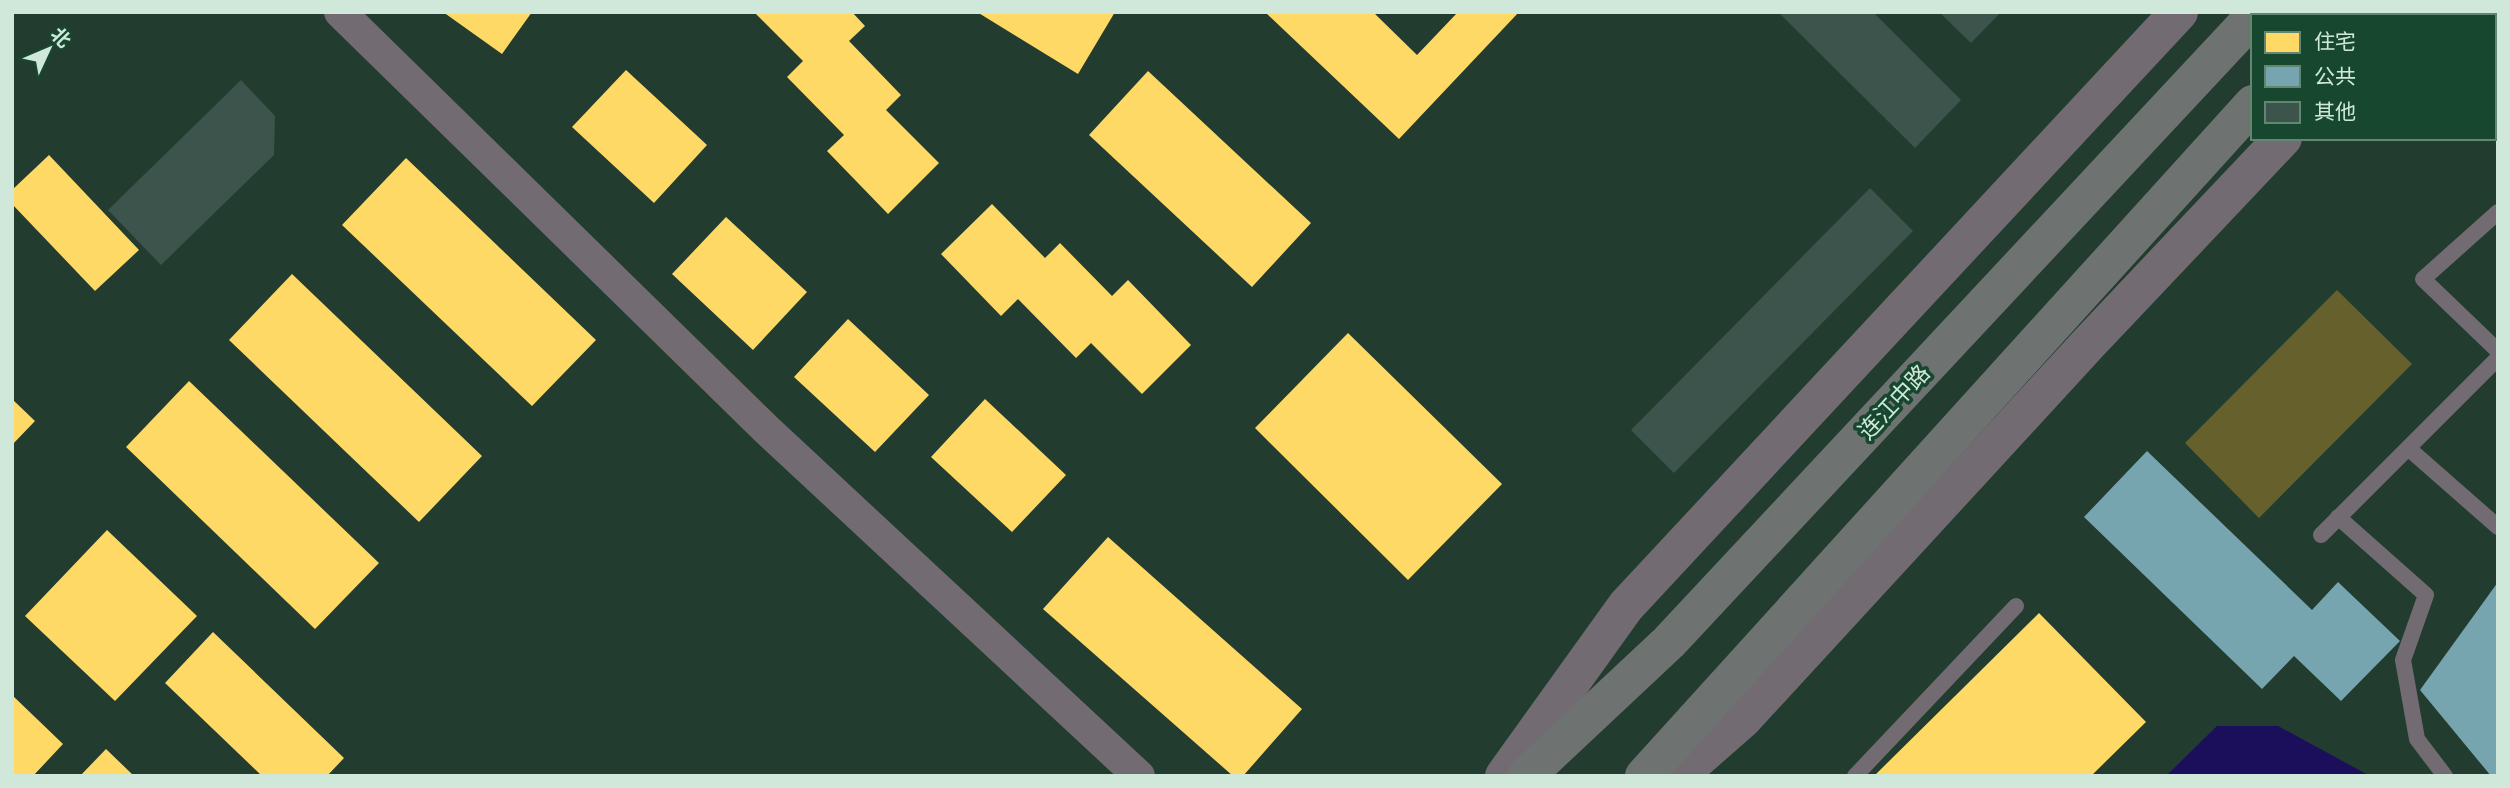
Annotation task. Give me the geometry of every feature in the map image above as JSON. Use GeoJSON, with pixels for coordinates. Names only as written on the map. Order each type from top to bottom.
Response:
{"type":"FeatureCollection","features":[{"type":"Feature","properties":{"kind":"highway","name":"连江中路"},"geometry":{"type":"LineString","coordinates":[[1526,776],[1669,642],[2251,19]]}},
{"type":"Feature","properties":{"kind":"highway"},"geometry":{"type":"LineString","coordinates":[[1644,776],[2251,106]]}},
{"type":"Feature","properties":{"kind":"main road"},"geometry":{"type":"LineString","coordinates":[[1504,776],[1626,606],[2179,12]]}},
{"type":"Feature","properties":{"kind":"main road"},"geometry":{"type":"LineString","coordinates":[[1678,776],[1743,719],[2089,343],[2281,140]]}},
{"type":"Feature","properties":{"kind":"street"},"geometry":{"type":"LineString","coordinates":[[340,12],[767,430],[1139,776]]}},
{"type":"Feature","properties":{"kind":"lane"},"geometry":{"type":"LineString","coordinates":[[2498,212],[2423,279],[2498,351]]}},
{"type":"Feature","properties":{"kind":"lane"},"geometry":{"type":"LineString","coordinates":[[2321,535],[2498,358]]}},
{"type":"Feature","properties":{"kind":"lane"},"geometry":{"type":"LineString","coordinates":[[2408,448],[2498,527]]}},
{"type":"Feature","properties":{"kind":"lane"},"geometry":{"type":"LineString","coordinates":[[2338,517],[2426,595],[2403,660],[2417,739],[2445,776]]}},
{"type":"Feature","properties":{"kind":"lane"},"geometry":{"type":"LineString","coordinates":[[1855,776],[2016,606]]}},
{"type":"Feature","properties":{"kind":"shaded area"},"geometry":{"type":"Polygon","coordinates":[[[2337,290],[2412,364],[2259,518],[2185,443],[2337,290]]]}},
{"type":"Feature","properties":{"kind":"shaded area"},"geometry":{"type":"Polygon","coordinates":[[[2217,726],[2278,726],[2370,776],[2166,776],[2217,726]]]}},
{"type":"Feature","properties":{"kind":"building: 住宅"},"geometry":{"type":"Polygon","coordinates":[[[443,12],[532,12],[502,54],[443,12]]]}},
{"type":"Feature","properties":{"kind":"building: 住宅"},"geometry":{"type":"Polygon","coordinates":[[[754,12],[852,12],[865,26],[849,41],[901,95],[886,110],[939,163],[888,214],[827,151],[844,135],[787,77],[803,61],[754,12]]]}},
{"type":"Feature","properties":{"kind":"building: 住宅"},"geometry":{"type":"Polygon","coordinates":[[[977,12],[1115,12],[1078,74],[977,12]]]}},
{"type":"Feature","properties":{"kind":"building: 住宅"},"geometry":{"type":"Polygon","coordinates":[[[1265,12],[1373,12],[1417,55],[1458,12],[1519,12],[1399,139],[1265,12]]]}},
{"type":"Feature","properties":{"kind":"building: 住宅"},"geometry":{"type":"Polygon","coordinates":[[[626,70],[707,145],[654,203],[572,127],[626,70]]]}},
{"type":"Feature","properties":{"kind":"building: 住宅"},"geometry":{"type":"Polygon","coordinates":[[[1148,71],[1311,223],[1252,287],[1089,135],[1148,71]]]}},
{"type":"Feature","properties":{"kind":"building: 住宅"},"geometry":{"type":"Polygon","coordinates":[[[49,155],[139,250],[95,291],[12,204],[12,190],[49,155]]]}},
{"type":"Feature","properties":{"kind":"building: 住宅"},"geometry":{"type":"Polygon","coordinates":[[[406,158],[596,340],[532,406],[342,225],[406,158]]]}},
{"type":"Feature","properties":{"kind":"building: 住宅"},"geometry":{"type":"Polygon","coordinates":[[[992,204],[1045,258],[1060,243],[1112,296],[1128,280],[1191,345],[1142,394],[1091,343],[1076,358],[1018,299],[1001,316],[941,254],[992,204]]]}},
{"type":"Feature","properties":{"kind":"building: 住宅"},"geometry":{"type":"Polygon","coordinates":[[[726,217],[807,292],[753,350],[672,274],[726,217]]]}},
{"type":"Feature","properties":{"kind":"building: 住宅"},"geometry":{"type":"Polygon","coordinates":[[[292,274],[482,456],[419,522],[229,340],[292,274]]]}},
{"type":"Feature","properties":{"kind":"building: 住宅"},"geometry":{"type":"Polygon","coordinates":[[[848,319],[929,395],[875,452],[794,377],[848,319]]]}},
{"type":"Feature","properties":{"kind":"building: 住宅"},"geometry":{"type":"Polygon","coordinates":[[[1348,333],[1502,484],[1408,580],[1255,428],[1348,333]]]}},
{"type":"Feature","properties":{"kind":"building: 住宅"},"geometry":{"type":"Polygon","coordinates":[[[189,381],[379,563],[315,629],[126,447],[189,381]]]}},
{"type":"Feature","properties":{"kind":"building: 住宅"},"geometry":{"type":"Polygon","coordinates":[[[12,399],[35,421],[12,445],[12,399]]]}},
{"type":"Feature","properties":{"kind":"building: 住宅"},"geometry":{"type":"Polygon","coordinates":[[[985,399],[1066,475],[1012,532],[931,457],[985,399]]]}},
{"type":"Feature","properties":{"kind":"building: 住宅"},"geometry":{"type":"Polygon","coordinates":[[[107,530],[197,616],[115,701],[25,616],[107,530]]]}},
{"type":"Feature","properties":{"kind":"building: 住宅"},"geometry":{"type":"Polygon","coordinates":[[[1108,537],[1302,709],[1243,776],[1233,776],[1043,609],[1108,537]]]}},
{"type":"Feature","properties":{"kind":"building: 住宅"},"geometry":{"type":"Polygon","coordinates":[[[2039,613],[2146,722],[2091,776],[1874,776],[2039,613]]]}},
{"type":"Feature","properties":{"kind":"building: 住宅"},"geometry":{"type":"Polygon","coordinates":[[[213,632],[344,758],[327,776],[262,776],[165,683],[213,632]]]}},
{"type":"Feature","properties":{"kind":"building: 住宅"},"geometry":{"type":"Polygon","coordinates":[[[12,695],[63,744],[33,776],[12,776],[12,695]]]}},
{"type":"Feature","properties":{"kind":"building: 住宅"},"geometry":{"type":"Polygon","coordinates":[[[106,749],[134,776],[80,776],[106,749]]]}},
{"type":"Feature","properties":{"kind":"building: 公共"},"geometry":{"type":"Polygon","coordinates":[[[2147,451],[2312,610],[2338,582],[2400,641],[2341,701],[2294,656],[2262,689],[2084,517],[2147,451]]]}},
{"type":"Feature","properties":{"kind":"building: 公共"},"geometry":{"type":"Polygon","coordinates":[[[2498,582],[2498,776],[2491,776],[2420,690],[2498,582]]]}},
{"type":"Feature","properties":{"kind":"building: 其他"},"geometry":{"type":"Polygon","coordinates":[[[1778,12],[1873,12],[1961,100],[1915,148],[1778,12]]]}},
{"type":"Feature","properties":{"kind":"building: 其他"},"geometry":{"type":"Polygon","coordinates":[[[1939,12],[2001,12],[1971,43],[1939,12]]]}},
{"type":"Feature","properties":{"kind":"building: 其他"},"geometry":{"type":"Polygon","coordinates":[[[241,80],[275,116],[274,155],[161,265],[108,210],[241,80]]]}},
{"type":"Feature","properties":{"kind":"building: 其他"},"geometry":{"type":"Polygon","coordinates":[[[1870,188],[1913,231],[1674,473],[1631,430],[1870,188]]]}}]}
